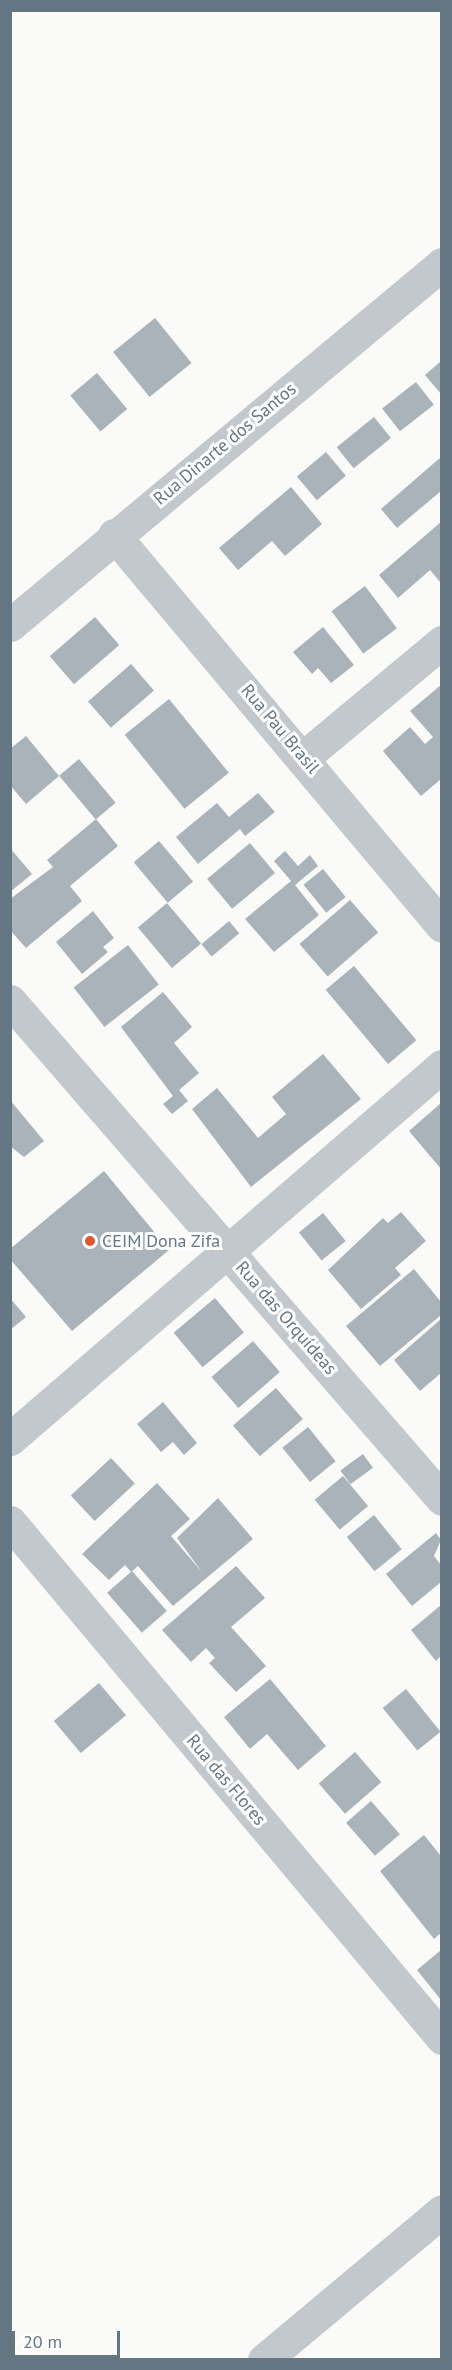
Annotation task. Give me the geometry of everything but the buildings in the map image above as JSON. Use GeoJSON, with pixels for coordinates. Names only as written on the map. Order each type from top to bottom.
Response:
{"type":"FeatureCollection","features":[{"type":"Feature","properties":{"kind":"street","name":"Rua Dinarte dos Santos"},"geometry":{"type":"LineString","coordinates":[[10,625],[441,264]]}},
{"type":"Feature","properties":{"kind":"street","name":"Rua Pau Brasil"},"geometry":{"type":"LineString","coordinates":[[114,536],[304,757],[441,926]]}},
{"type":"Feature","properties":{"kind":"street"},"geometry":{"type":"LineString","coordinates":[[304,757],[441,642]]}},
{"type":"Feature","properties":{"kind":"street","name":"Rua das Orquídeas"},"geometry":{"type":"LineString","coordinates":[[10,1001],[441,1499]]}},
{"type":"Feature","properties":{"kind":"street"},"geometry":{"type":"LineString","coordinates":[[10,1439],[441,1066]]}},
{"type":"Feature","properties":{"kind":"street","name":"Rua das Flores"},"geometry":{"type":"LineString","coordinates":[[10,1522],[441,2038]]}},
{"type":"Feature","properties":{"kind":"street"},"geometry":{"type":"LineString","coordinates":[[264,2360],[441,2211]]}},
{"type":"Feature","properties":{"kind":"place","name":"CEIM Dona Zifa"},"geometry":{"type":"Point","coordinates":[90,1241]}}]}
